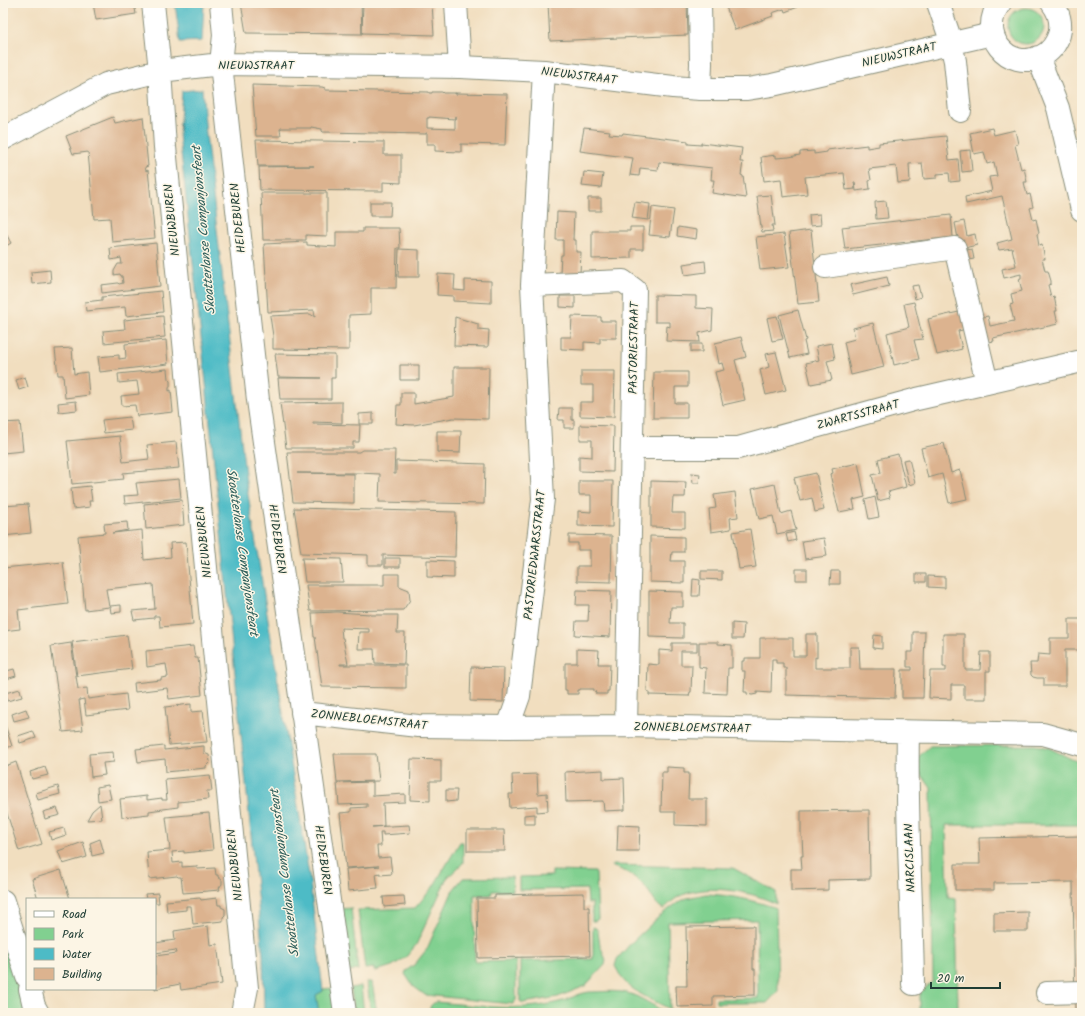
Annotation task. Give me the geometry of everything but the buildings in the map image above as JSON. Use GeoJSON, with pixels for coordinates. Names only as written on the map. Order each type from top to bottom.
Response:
{"type":"FeatureCollection","features":[{"type":"Feature","properties":{"kind":"street","name":"NIEUWBUREN"},"geometry":{"type":"LineString","coordinates":[[153,3],[160,71],[165,147],[247,988],[242,1013]]}},
{"type":"Feature","properties":{"kind":"street","name":"HEIDEBUREN"},"geometry":{"type":"LineString","coordinates":[[221,3],[224,35],[220,64],[258,400],[345,1013]]}},
{"type":"Feature","properties":{"kind":"street"},"geometry":{"type":"LineString","coordinates":[[456,3],[460,67]]}},
{"type":"Feature","properties":{"kind":"street"},"geometry":{"type":"LineString","coordinates":[[700,3],[700,89]]}},
{"type":"Feature","properties":{"kind":"street"},"geometry":{"type":"LineString","coordinates":[[938,3],[955,61],[960,111]]}},
{"type":"Feature","properties":{"kind":"street"},"geometry":{"type":"LineString","coordinates":[[1000,3],[992,17],[992,34],[1000,49],[1010,56],[1021,60],[1038,58],[1048,52],[1055,43],[1059,33],[1060,22],[1057,11],[1052,3]]}},
{"type":"Feature","properties":{"kind":"street","name":"NIEUWSTRAAT"},"geometry":{"type":"LineString","coordinates":[[3,139],[106,84],[160,71],[220,64],[460,67],[544,71],[673,87],[734,90],[761,88],[992,34]]}},
{"type":"Feature","properties":{"kind":"street"},"geometry":{"type":"LineString","coordinates":[[1038,58],[1058,108],[1082,210]]}},
{"type":"Feature","properties":{"kind":"street"},"geometry":{"type":"LineString","coordinates":[[532,285],[544,71]]}},
{"type":"Feature","properties":{"kind":"street"},"geometry":{"type":"LineString","coordinates":[[825,267],[955,248],[987,383]]}},
{"type":"Feature","properties":{"kind":"street","name":"PASTORIESTRAAT"},"geometry":{"type":"LineString","coordinates":[[532,285],[623,281],[635,290],[626,726]]}},
{"type":"Feature","properties":{"kind":"street","name":"PASTORIEDWARSSTRAAT"},"geometry":{"type":"LineString","coordinates":[[508,727],[519,696],[543,499],[532,285]]}},
{"type":"Feature","properties":{"kind":"street","name":"ZWARTSSTRAAT"},"geometry":{"type":"LineString","coordinates":[[632,448],[738,448],[917,399],[1082,361]]}},
{"type":"Feature","properties":{"kind":"street","name":"ZONNEBLOEMSTRAAT"},"geometry":{"type":"LineString","coordinates":[[302,713],[418,726],[626,726],[1043,734],[1082,745]]}},
{"type":"Feature","properties":{"kind":"street","name":"NARCISLAAN"},"geometry":{"type":"LineString","coordinates":[[908,732],[907,764],[913,984]]}},
{"type":"Feature","properties":{"kind":"street"},"geometry":{"type":"LineString","coordinates":[[3,901],[26,974]]}},
{"type":"Feature","properties":{"kind":"street"},"geometry":{"type":"LineString","coordinates":[[30,990],[34,1006],[38,1013]]}},
{"type":"Feature","properties":{"kind":"street"},"geometry":{"type":"LineString","coordinates":[[1047,993],[1082,992]]}},
{"type":"Feature","properties":{"kind":"green space"},"geometry":{"type":"Polygon","coordinates":[[[1030,8],[1039,13],[1043,19],[1043,33],[1039,39],[1030,44],[1022,44],[1013,39],[1009,33],[1008,22],[1013,13],[1019,9],[1030,8]]]}},
{"type":"Feature","properties":{"kind":"green space"},"geometry":{"type":"Polygon","coordinates":[[[1035,745],[1049,748],[1082,764],[1082,825],[946,825],[948,897],[956,898],[958,1013],[920,1013],[920,993],[933,981],[931,788],[916,767],[918,757],[930,746],[1035,745]]]}},
{"type":"Feature","properties":{"kind":"green space"},"geometry":{"type":"Polygon","coordinates":[[[460,842],[463,842],[463,863],[447,878],[416,945],[405,958],[392,966],[376,971],[374,971],[374,968],[365,969],[358,910],[415,908],[433,887],[460,842]]]}},
{"type":"Feature","properties":{"kind":"green space"},"geometry":{"type":"Polygon","coordinates":[[[612,865],[733,868],[776,892],[776,904],[754,895],[714,889],[701,890],[678,897],[664,909],[657,904],[649,892],[637,879],[624,871],[613,867],[612,865]]]}},
{"type":"Feature","properties":{"kind":"green space"},"geometry":{"type":"Polygon","coordinates":[[[552,871],[595,872],[598,919],[592,921],[592,903],[588,903],[587,889],[519,890],[519,877],[552,876],[552,871]]]}},
{"type":"Feature","properties":{"kind":"green space"},"geometry":{"type":"Polygon","coordinates":[[[512,877],[513,891],[492,891],[491,895],[474,895],[475,962],[516,961],[516,1000],[513,1004],[425,995],[413,986],[405,974],[406,971],[415,964],[427,949],[453,890],[463,878],[512,877]]]}},
{"type":"Feature","properties":{"kind":"green space"},"geometry":{"type":"Polygon","coordinates":[[[706,894],[741,898],[776,908],[778,991],[767,1003],[716,1003],[716,999],[758,998],[757,920],[668,922],[670,1009],[637,992],[621,977],[615,966],[617,959],[633,941],[662,914],[679,902],[687,898],[706,894]]]}},
{"type":"Feature","properties":{"kind":"green space"},"geometry":{"type":"Polygon","coordinates":[[[351,908],[358,970],[348,971],[340,909],[351,908]]]}},
{"type":"Feature","properties":{"kind":"green space"},"geometry":{"type":"Polygon","coordinates":[[[593,927],[596,928],[598,932],[600,945],[606,960],[605,965],[585,986],[558,997],[523,1003],[520,1001],[520,961],[593,959],[593,927]]]}},
{"type":"Feature","properties":{"kind":"green space"},"geometry":{"type":"Polygon","coordinates":[[[3,939],[27,1013],[3,1013],[3,939]]]}},
{"type":"Feature","properties":{"kind":"green space"},"geometry":{"type":"Polygon","coordinates":[[[367,982],[372,982],[377,1013],[371,1013],[367,982]]]}},
{"type":"Feature","properties":{"kind":"green space"},"geometry":{"type":"Polygon","coordinates":[[[361,986],[364,1013],[354,1013],[351,988],[361,986]]]}},
{"type":"Feature","properties":{"kind":"green space"},"geometry":{"type":"Polygon","coordinates":[[[333,988],[336,1013],[319,1013],[316,995],[323,991],[323,989],[333,988]]]}},
{"type":"Feature","properties":{"kind":"green space"},"geometry":{"type":"Polygon","coordinates":[[[613,991],[632,994],[667,1013],[430,1013],[431,1006],[436,1002],[487,1007],[541,1006],[560,1002],[589,992],[613,991]]]}},
{"type":"Feature","properties":{"kind":"water"},"geometry":{"type":"Polygon","coordinates":[[[175,3],[204,3],[202,41],[180,42],[175,3]]]}},
{"type":"Feature","properties":{"kind":"water","name":"Skoatterlanse Companjonsfeart"},"geometry":{"type":"Polygon","coordinates":[[[202,89],[246,482],[310,881],[323,991],[316,995],[319,1013],[264,1013],[263,955],[206,383],[179,134],[182,91],[202,89]]]}}]}
